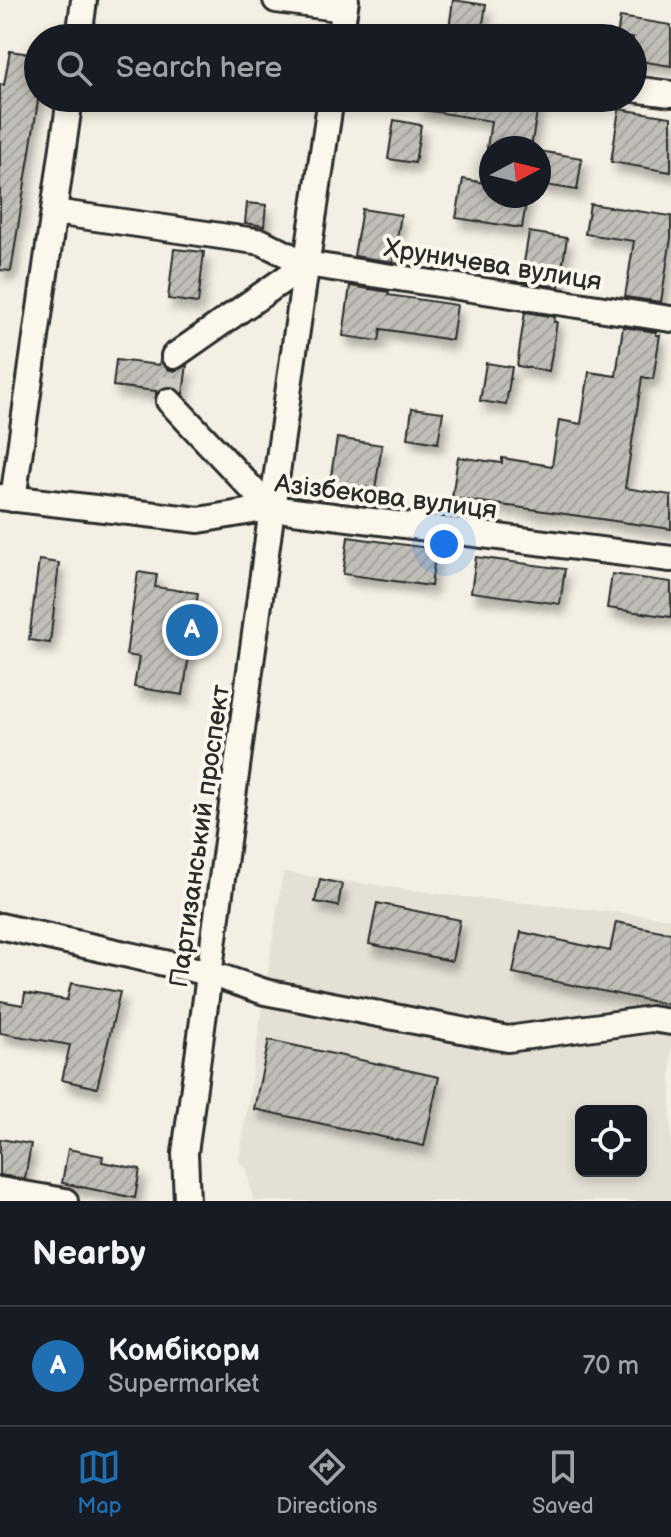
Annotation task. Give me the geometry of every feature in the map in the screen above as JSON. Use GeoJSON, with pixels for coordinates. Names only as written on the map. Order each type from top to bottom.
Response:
{"type":"FeatureCollection","features":[{"type":"Feature","properties":{"kind":"street"},"geometry":{"type":"LineString","coordinates":[[81,24],[84,0]]}},
{"type":"Feature","properties":{"kind":"street"},"geometry":{"type":"LineString","coordinates":[[276,0],[345,5]]}},
{"type":"Feature","properties":{"kind":"street"},"geometry":{"type":"LineString","coordinates":[[647,91],[671,94]]}},
{"type":"Feature","properties":{"kind":"street"},"geometry":{"type":"LineString","coordinates":[[6,498],[68,112]]}},
{"type":"Feature","properties":{"kind":"street","name":"Партизанський проспект"},"geometry":{"type":"LineString","coordinates":[[187,1201],[185,1153],[270,508],[329,112]]}},
{"type":"Feature","properties":{"kind":"street","name":"Хруничева вулиця"},"geometry":{"type":"LineString","coordinates":[[54,212],[262,242],[306,264],[671,319]]}},
{"type":"Feature","properties":{"kind":"street"},"geometry":{"type":"LineString","coordinates":[[174,356],[306,264]]}},
{"type":"Feature","properties":{"kind":"street"},"geometry":{"type":"LineString","coordinates":[[169,401],[270,508]]}},
{"type":"Feature","properties":{"kind":"street","name":"Азізбекова вулиця"},"geometry":{"type":"LineString","coordinates":[[6,498],[199,520],[270,508],[671,559]]}},
{"type":"Feature","properties":{"kind":"street"},"geometry":{"type":"LineString","coordinates":[[0,926],[209,973],[265,992],[508,1039],[651,1019],[671,1022]]}},
{"type":"Feature","properties":{"kind":"street"},"geometry":{"type":"LineString","coordinates":[[0,1190],[65,1201]]}},
{"type":"Feature","properties":{"kind":"shaded area"},"geometry":{"type":"Polygon","coordinates":[[[283,872],[447,895],[671,918],[671,1201],[253,1201],[247,1170],[239,1161],[283,872]]]}},
{"type":"Feature","properties":{"kind":"building"},"geometry":{"type":"Polygon","coordinates":[[[453,0],[486,5],[483,24],[450,24],[453,0]]]}},
{"type":"Feature","properties":{"kind":"building"},"geometry":{"type":"Polygon","coordinates":[[[620,17],[671,25],[671,66],[647,62],[647,24],[619,24],[620,17]]]}},
{"type":"Feature","properties":{"kind":"building"},"geometry":{"type":"Polygon","coordinates":[[[10,51],[24,53],[24,112],[36,112],[11,271],[0,270],[0,84],[4,85],[10,51]]]}},
{"type":"Feature","properties":{"kind":"building"},"geometry":{"type":"Polygon","coordinates":[[[436,112],[537,112],[533,136],[489,136],[491,121],[436,112]]]}},
{"type":"Feature","properties":{"kind":"building"},"geometry":{"type":"Polygon","coordinates":[[[619,112],[671,117],[671,172],[611,162],[619,112]]]}},
{"type":"Feature","properties":{"kind":"building"},"geometry":{"type":"Polygon","coordinates":[[[394,120],[421,125],[415,163],[388,159],[394,120]]]}},
{"type":"Feature","properties":{"kind":"building"},"geometry":{"type":"Polygon","coordinates":[[[551,153],[582,158],[577,190],[551,186],[551,153]]]}},
{"type":"Feature","properties":{"kind":"building"},"geometry":{"type":"Polygon","coordinates":[[[463,179],[479,182],[479,208],[525,208],[522,228],[456,218],[463,179]]]}},
{"type":"Feature","properties":{"kind":"building"},"geometry":{"type":"Polygon","coordinates":[[[247,203],[266,205],[264,226],[245,223],[247,203]]]}},
{"type":"Feature","properties":{"kind":"building"},"geometry":{"type":"Polygon","coordinates":[[[590,204],[671,216],[671,238],[661,302],[625,297],[634,241],[585,234],[590,204]]]}},
{"type":"Feature","properties":{"kind":"building"},"geometry":{"type":"Polygon","coordinates":[[[362,209],[401,215],[393,262],[354,256],[362,209]]]}},
{"type":"Feature","properties":{"kind":"building"},"geometry":{"type":"Polygon","coordinates":[[[529,232],[567,238],[559,287],[521,281],[529,232]]]}},
{"type":"Feature","properties":{"kind":"building"},"geometry":{"type":"Polygon","coordinates":[[[174,249],[204,252],[198,303],[168,299],[174,249]]]}},
{"type":"Feature","properties":{"kind":"building"},"geometry":{"type":"Polygon","coordinates":[[[350,286],[457,305],[452,340],[381,329],[379,341],[343,336],[350,286]]]}},
{"type":"Feature","properties":{"kind":"building"},"geometry":{"type":"Polygon","coordinates":[[[525,312],[555,317],[554,322],[557,322],[549,371],[517,366],[525,312]]]}},
{"type":"Feature","properties":{"kind":"building"},"geometry":{"type":"Polygon","coordinates":[[[623,327],[660,335],[653,379],[642,377],[625,488],[671,495],[671,529],[452,498],[458,457],[502,463],[502,458],[552,466],[559,420],[581,424],[589,372],[616,376],[623,327]]]}},
{"type":"Feature","properties":{"kind":"building"},"geometry":{"type":"Polygon","coordinates":[[[116,360],[159,365],[160,360],[167,369],[174,371],[187,365],[183,394],[173,386],[165,387],[156,395],[156,391],[113,386],[116,360]]]}},
{"type":"Feature","properties":{"kind":"building"},"geometry":{"type":"Polygon","coordinates":[[[486,363],[512,367],[506,405],[480,401],[486,363]]]}},
{"type":"Feature","properties":{"kind":"building"},"geometry":{"type":"Polygon","coordinates":[[[412,408],[443,412],[438,443],[408,438],[412,408]]]}},
{"type":"Feature","properties":{"kind":"building"},"geometry":{"type":"Polygon","coordinates":[[[337,438],[382,445],[375,489],[330,482],[337,438]]]}},
{"type":"Feature","properties":{"kind":"building"},"geometry":{"type":"Polygon","coordinates":[[[348,537],[436,549],[431,586],[343,574],[348,537]]]}},
{"type":"Feature","properties":{"kind":"building"},"geometry":{"type":"Polygon","coordinates":[[[476,557],[565,569],[560,604],[471,592],[476,557]]]}},
{"type":"Feature","properties":{"kind":"building"},"geometry":{"type":"Polygon","coordinates":[[[39,560],[59,563],[50,643],[29,640],[39,560]]]}},
{"type":"Feature","properties":{"kind":"building"},"geometry":{"type":"Polygon","coordinates":[[[138,572],[157,575],[155,587],[198,593],[183,695],[134,687],[139,657],[126,655],[138,572]]]}},
{"type":"Feature","properties":{"kind":"building"},"geometry":{"type":"Polygon","coordinates":[[[612,574],[671,582],[671,617],[607,608],[612,574]]]}},
{"type":"Feature","properties":{"kind":"building"},"geometry":{"type":"Polygon","coordinates":[[[320,879],[342,884],[338,906],[315,902],[320,879]]]}},
{"type":"Feature","properties":{"kind":"building"},"geometry":{"type":"Polygon","coordinates":[[[377,903],[460,920],[452,961],[369,944],[377,903]]]}},
{"type":"Feature","properties":{"kind":"building"},"geometry":{"type":"Polygon","coordinates":[[[616,922],[671,933],[671,1005],[513,973],[521,932],[610,951],[616,922]]]}},
{"type":"Feature","properties":{"kind":"building"},"geometry":{"type":"Polygon","coordinates":[[[71,983],[120,992],[97,1088],[62,1080],[70,1045],[0,1033],[0,1001],[23,1005],[25,993],[67,1000],[71,983]]]}},
{"type":"Feature","properties":{"kind":"building"},"geometry":{"type":"Polygon","coordinates":[[[269,1040],[439,1077],[424,1146],[254,1109],[269,1040]]]}},
{"type":"Feature","properties":{"kind":"building"},"geometry":{"type":"Polygon","coordinates":[[[0,1139],[31,1144],[25,1179],[0,1175],[0,1139]]]}},
{"type":"Feature","properties":{"kind":"building"},"geometry":{"type":"Polygon","coordinates":[[[68,1149],[103,1156],[102,1162],[140,1169],[135,1198],[62,1183],[68,1149]]]}},
{"type":"Feature","properties":{"kind":"tunnel"},"geometry":{"type":"LineString","coordinates":[[169,401],[174,356]]}},
{"type":"Feature","properties":{"kind":"place","name":"Комбікорм"},"geometry":{"type":"Point","coordinates":[192,630]}}]}
